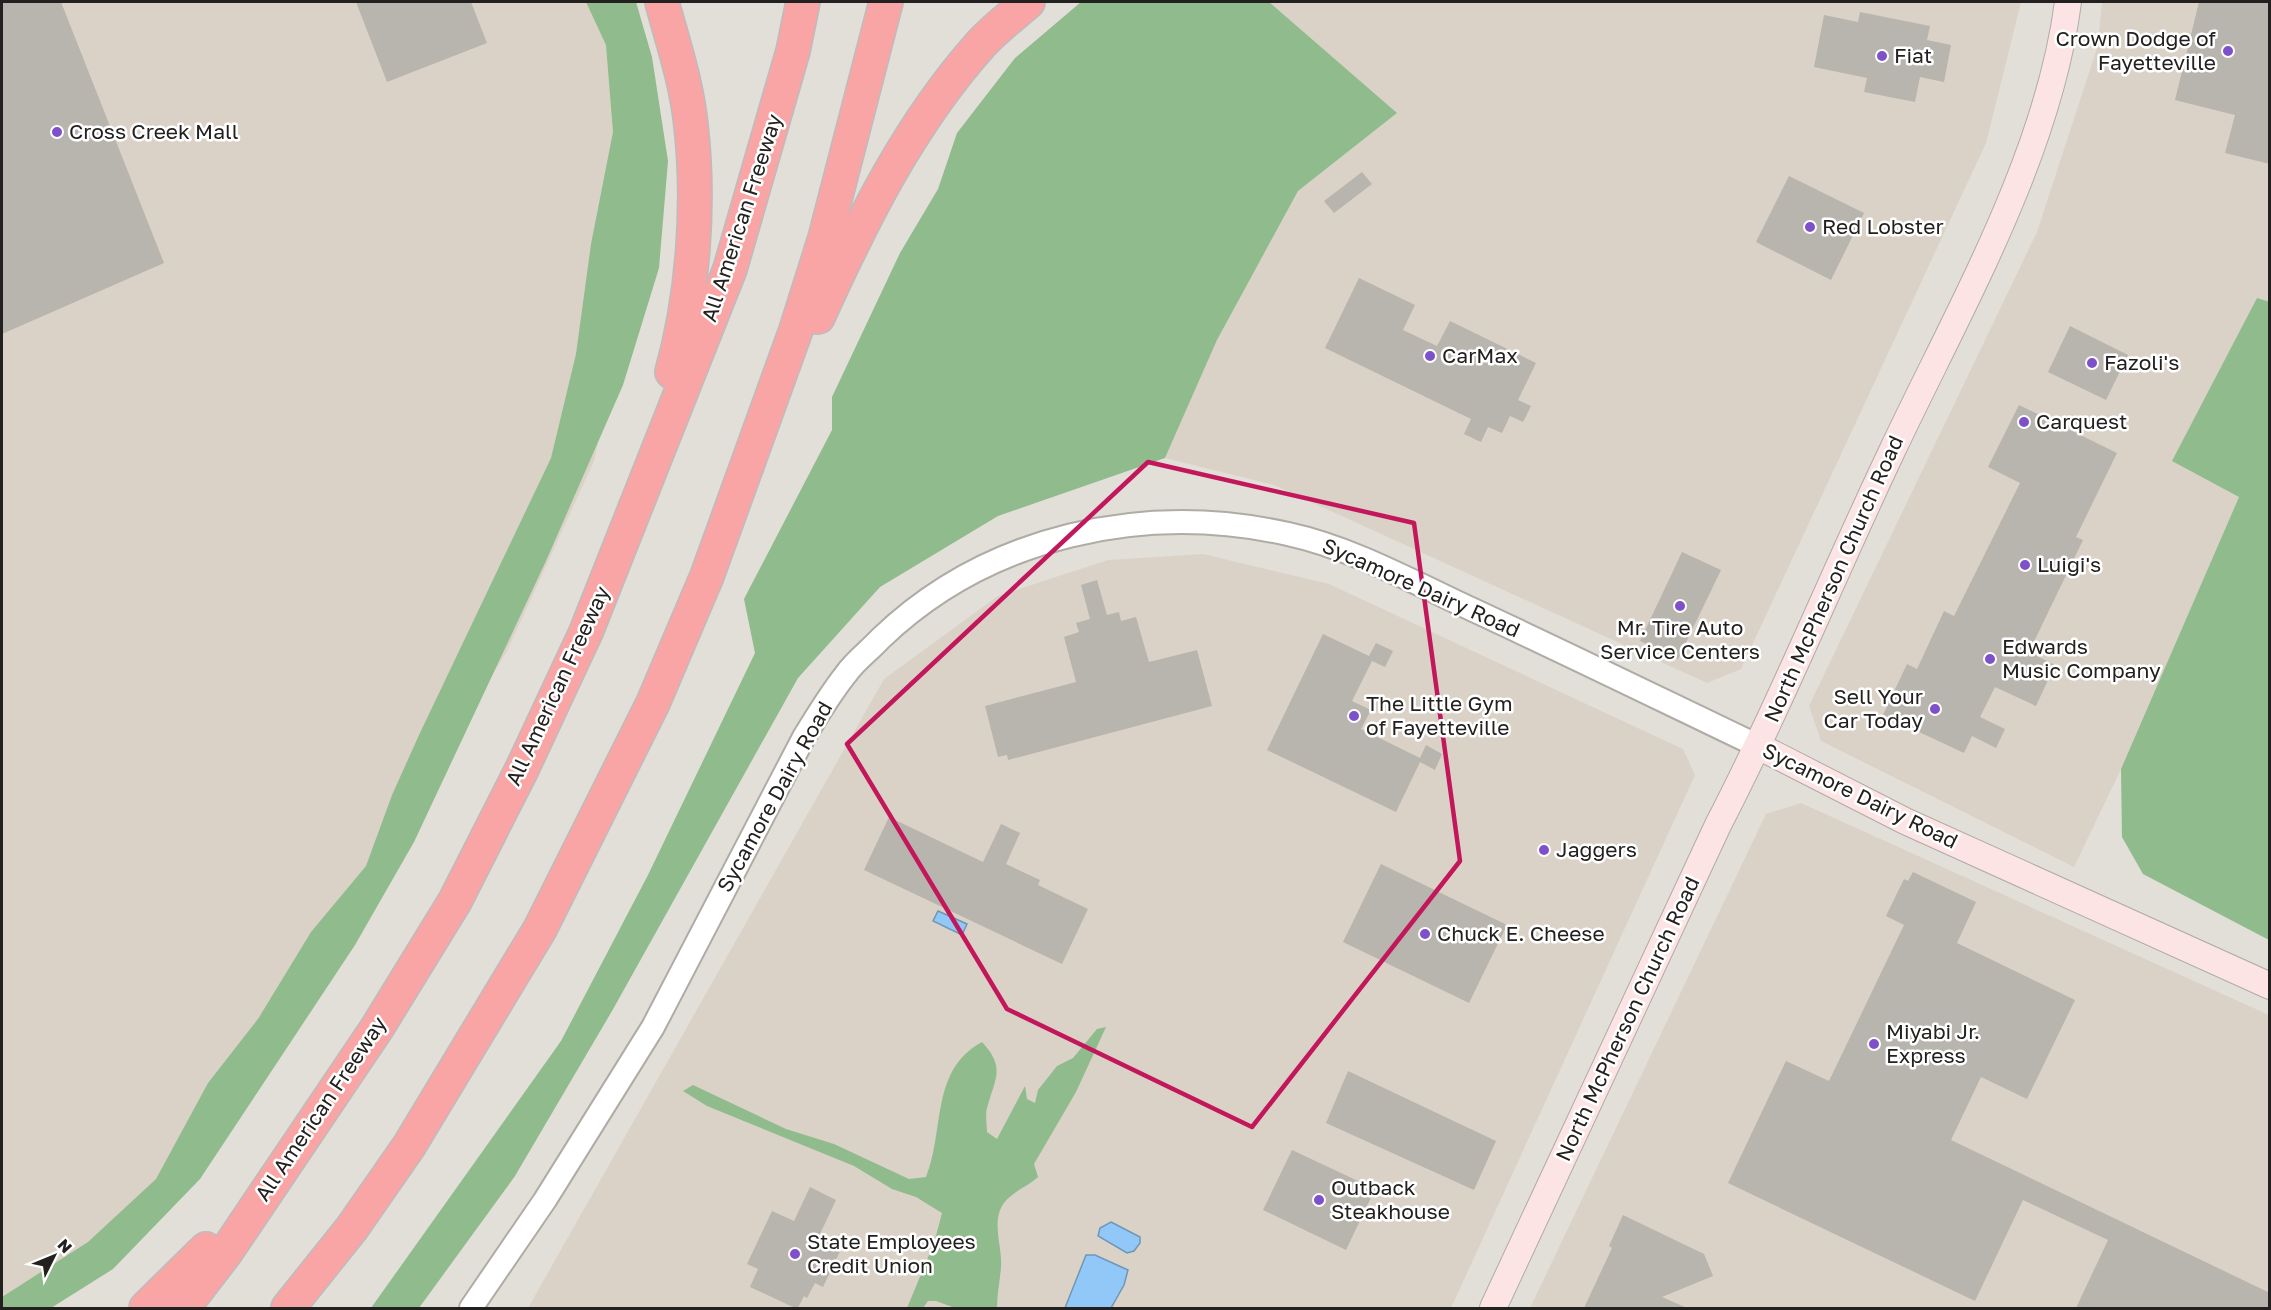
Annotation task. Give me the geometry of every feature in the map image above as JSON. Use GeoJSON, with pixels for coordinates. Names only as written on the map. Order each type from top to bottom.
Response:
{"type":"FeatureCollection","features":[{"type":"Feature","properties":{"kind":"highway"},"geometry":{"type":"LineString","coordinates":[[632,521],[675,362],[684,316],[692,251],[691,127],[682,72],[662,2]]}},
{"type":"Feature","properties":{"kind":"highway","name":"All American Freeway"},"geometry":{"type":"LineString","coordinates":[[183,1308],[226,1252],[377,1028],[455,900],[483,848],[586,632],[632,521],[730,269],[793,51],[803,2]]}},
{"type":"Feature","properties":{"kind":"highway"},"geometry":{"type":"LineString","coordinates":[[296,1302],[352,1228],[409,1146],[558,897],[653,704],[707,576],[825,238],[886,2]]}},
{"type":"Feature","properties":{"kind":"highway"},"geometry":{"type":"LineString","coordinates":[[732,507],[877,193],[928,110],[981,44],[1028,2]]}},
{"type":"Feature","properties":{"kind":"highway"},"geometry":{"type":"LineString","coordinates":[[146,1308],[198,1258],[286,1162]]}},
{"type":"Feature","properties":{"kind":"main road","name":"North McPherson Church Road"},"geometry":{"type":"LineString","coordinates":[[1493,1308],[1718,825],[1758,746],[1836,568],[1999,225],[2037,128],[2053,74],[2068,2]]}},
{"type":"Feature","properties":{"kind":"main road","name":"Sycamore Dairy Road"},"geometry":{"type":"LineString","coordinates":[[1758,746],[1905,821],[2270,986]]}},
{"type":"Feature","properties":{"kind":"street","name":"Sycamore Dairy Road"},"geometry":{"type":"LineString","coordinates":[[471,1308],[545,1200],[653,1027],[804,737],[825,702],[847,672],[899,621],[955,582],[986,565],[1019,551],[1086,531],[1153,521],[1220,522],[1290,534],[1368,560],[1758,746]]}},
{"type":"Feature","properties":{"kind":"highlighted area"},"geometry":{"type":"Polygon","coordinates":[[[1148,462],[1414,523],[1460,861],[1252,1127],[1007,1009],[847,744],[1148,462]]]}},
{"type":"Feature","properties":{"kind":"shaded area","name":"Cross Creek Mall"},"geometry":{"type":"Polygon","coordinates":[[[2,2],[618,2],[629,298],[594,461],[507,651],[328,942],[104,1253],[2,1308],[2,2]]]}},
{"type":"Feature","properties":{"kind":"shaded area"},"geometry":{"type":"Polygon","coordinates":[[[1269,2],[2021,2],[1986,143],[1741,669],[1707,683],[1274,485],[1165,458],[1217,340],[1298,191],[1397,113],[1269,2]]]}},
{"type":"Feature","properties":{"kind":"shaded area"},"geometry":{"type":"Polygon","coordinates":[[[2102,2],[2269,2],[2269,302],[2256,298],[2239,497],[2121,769],[2074,867],[1821,741],[1809,706],[2037,232],[2098,45],[2102,2]]]}},
{"type":"Feature","properties":{"kind":"shaded area"},"geometry":{"type":"Polygon","coordinates":[[[1203,554],[1329,584],[1683,749],[1695,775],[1451,1308],[528,1308],[884,679],[998,596],[1108,560],[1203,554]]]}},
{"type":"Feature","properties":{"kind":"shaded area"},"geometry":{"type":"Polygon","coordinates":[[[1801,803],[2269,1015],[2269,1308],[1530,1308],[1766,814],[1801,803]]]}},
{"type":"Feature","properties":{"kind":"green space"},"geometry":{"type":"Polygon","coordinates":[[[586,2],[636,2],[652,57],[668,161],[659,268],[623,385],[546,561],[414,842],[355,945],[200,1179],[113,1269],[51,1308],[2,1308],[2,1297],[88,1242],[156,1179],[208,1083],[258,1019],[311,932],[366,866],[392,795],[419,735],[551,458],[576,354],[591,244],[613,132],[606,45],[586,2]]]}},
{"type":"Feature","properties":{"kind":"green space"},"geometry":{"type":"Polygon","coordinates":[[[1081,2],[1269,2],[1397,113],[1298,191],[1217,340],[1165,458],[998,516],[880,587],[798,678],[612,1011],[515,1176],[419,1308],[371,1308],[561,1041],[648,875],[755,653],[744,599],[832,430],[832,397],[900,253],[938,189],[957,133],[1015,58],[1081,2]]]}},
{"type":"Feature","properties":{"kind":"green space"},"geometry":{"type":"Polygon","coordinates":[[[2257,298],[2270,302],[2269,940],[2143,874],[2122,837],[2121,769],[2239,497],[2172,461],[2257,298]]]}},
{"type":"Feature","properties":{"kind":"green space"},"geometry":{"type":"Polygon","coordinates":[[[1106,1027],[1076,1092],[1034,1164],[1038,1177],[1011,1196],[1000,1211],[998,1230],[1001,1267],[997,1308],[955,1308],[936,1301],[928,1301],[923,1308],[907,1308],[934,1243],[942,1213],[916,1197],[892,1189],[854,1166],[707,1106],[683,1091],[693,1085],[786,1129],[834,1144],[909,1179],[926,1177],[932,1159],[946,1085],[954,1068],[965,1054],[982,1042],[994,1059],[996,1074],[986,1117],[987,1132],[997,1139],[1025,1086],[1027,1099],[1035,1103],[1038,1090],[1057,1066],[1073,1058],[1097,1029],[1106,1027]]]}},
{"type":"Feature","properties":{"kind":"water"},"geometry":{"type":"Polygon","coordinates":[[[938,911],[967,924],[962,935],[933,921],[938,911]]]}},
{"type":"Feature","properties":{"kind":"water"},"geometry":{"type":"Polygon","coordinates":[[[1111,1222],[1140,1237],[1140,1243],[1134,1251],[1127,1253],[1098,1236],[1100,1228],[1111,1222]]]}},
{"type":"Feature","properties":{"kind":"water"},"geometry":{"type":"Polygon","coordinates":[[[1086,1255],[1095,1255],[1128,1270],[1124,1285],[1111,1308],[1065,1308],[1086,1255]]]}},
{"type":"Feature","properties":{"kind":"building","name":"Cross Creek Mall"},"geometry":{"type":"Polygon","coordinates":[[[2,2],[61,2],[164,263],[2,334],[2,2]]]}},
{"type":"Feature","properties":{"kind":"building"},"geometry":{"type":"Polygon","coordinates":[[[356,2],[471,2],[487,43],[387,82],[356,2]]]}},
{"type":"Feature","properties":{"kind":"building","name":"Crown Dodge of Fayetteville"},"geometry":{"type":"Polygon","coordinates":[[[2199,2],[2270,2],[2270,164],[2225,153],[2235,115],[2175,100],[2199,2]]]}},
{"type":"Feature","properties":{"kind":"building","name":"Fiat"},"geometry":{"type":"Polygon","coordinates":[[[1860,12],[1930,26],[1927,40],[1951,45],[1944,82],[1920,77],[1915,102],[1864,92],[1867,78],[1814,67],[1824,15],[1858,22],[1860,12]]]}},
{"type":"Feature","properties":{"kind":"building"},"geometry":{"type":"Polygon","coordinates":[[[1362,172],[1372,184],[1334,213],[1324,201],[1362,172]]]}},
{"type":"Feature","properties":{"kind":"building","name":"Red Lobster"},"geometry":{"type":"Polygon","coordinates":[[[1789,176],[1864,213],[1831,280],[1756,242],[1789,176]]]}},
{"type":"Feature","properties":{"kind":"building","name":"CarMax"},"geometry":{"type":"Polygon","coordinates":[[[1359,278],[1415,305],[1403,330],[1437,346],[1450,321],[1536,363],[1518,400],[1531,406],[1523,422],[1510,416],[1502,433],[1488,427],[1481,442],[1464,434],[1471,419],[1325,348],[1359,278]]]}},
{"type":"Feature","properties":{"kind":"building","name":"Fazoli's"},"geometry":{"type":"Polygon","coordinates":[[[2070,326],[2128,355],[2106,400],[2048,372],[2070,326]]]}},
{"type":"Feature","properties":{"kind":"building"},"geometry":{"type":"Polygon","coordinates":[[[2019,405],[2117,453],[2076,537],[2083,540],[2029,652],[2055,665],[2036,706],[1995,687],[1980,717],[2005,729],[1996,748],[1972,736],[1964,753],[1883,715],[1907,664],[1917,669],[1944,611],[1954,616],[2020,483],[1988,467],[2019,405]]]}},
{"type":"Feature","properties":{"kind":"building","name":"Mr. Tire Auto Service Centers"},"geometry":{"type":"Polygon","coordinates":[[[1682,552],[1721,570],[1678,659],[1640,641],[1682,552]]]}},
{"type":"Feature","properties":{"kind":"building"},"geometry":{"type":"Polygon","coordinates":[[[1097,580],[1107,615],[1119,612],[1121,621],[1136,617],[1149,662],[1197,650],[1212,706],[1008,760],[1007,755],[998,757],[985,706],[1076,682],[1064,637],[1079,632],[1076,623],[1090,619],[1081,585],[1097,580]]]}},
{"type":"Feature","properties":{"kind":"building"},"geometry":{"type":"Polygon","coordinates":[[[1323,634],[1369,656],[1376,643],[1393,651],[1385,667],[1372,661],[1352,701],[1371,710],[1361,729],[1420,758],[1426,745],[1442,754],[1435,770],[1420,762],[1396,812],[1267,750],[1323,634]]]}},
{"type":"Feature","properties":{"kind":"building"},"geometry":{"type":"Polygon","coordinates":[[[889,817],[983,862],[1001,824],[1020,833],[1006,864],[1040,880],[1038,885],[1088,909],[1062,964],[864,870],[889,817]]]}},
{"type":"Feature","properties":{"kind":"building","name":"Chuck E. Cheese"},"geometry":{"type":"Polygon","coordinates":[[[1381,864],[1507,925],[1469,1003],[1343,942],[1381,864]]]}},
{"type":"Feature","properties":{"kind":"building"},"geometry":{"type":"Polygon","coordinates":[[[1913,872],[1976,902],[1957,943],[2075,1000],[2027,1099],[1981,1077],[1951,1140],[2270,1293],[2270,1308],[2076,1308],[2108,1240],[2023,1200],[1975,1301],[1728,1183],[1786,1061],[1829,1081],[1904,925],[1886,916],[1904,879],[1908,881],[1913,872]]]}},
{"type":"Feature","properties":{"kind":"building"},"geometry":{"type":"Polygon","coordinates":[[[1348,1071],[1496,1141],[1474,1190],[1326,1123],[1348,1071]]]}},
{"type":"Feature","properties":{"kind":"building","name":"Outback Steakhouse"},"geometry":{"type":"Polygon","coordinates":[[[1292,1150],[1375,1189],[1346,1250],[1263,1210],[1292,1150]]]}},
{"type":"Feature","properties":{"kind":"building","name":"State Employees Credit Union"},"geometry":{"type":"Polygon","coordinates":[[[810,1187],[836,1200],[820,1234],[843,1245],[823,1287],[815,1283],[807,1298],[804,1296],[798,1308],[795,1308],[750,1287],[758,1269],[747,1264],[772,1211],[794,1221],[810,1187]]]}},
{"type":"Feature","properties":{"kind":"building"},"geometry":{"type":"Polygon","coordinates":[[[1623,1215],[1704,1254],[1713,1276],[1662,1297],[1687,1308],[1584,1308],[1612,1248],[1609,1246],[1623,1215]]]}},
{"type":"Feature","properties":{"kind":"place","name":"Crown Dodge of Fayetteville"},"geometry":{"type":"Point","coordinates":[2228,51]}},
{"type":"Feature","properties":{"kind":"place","name":"Fiat"},"geometry":{"type":"Point","coordinates":[1882,56]}},
{"type":"Feature","properties":{"kind":"place","name":"Cross Creek Mall"},"geometry":{"type":"Point","coordinates":[57,132]}},
{"type":"Feature","properties":{"kind":"place","name":"Red Lobster"},"geometry":{"type":"Point","coordinates":[1810,227]}},
{"type":"Feature","properties":{"kind":"place","name":"CarMax"},"geometry":{"type":"Point","coordinates":[1430,356]}},
{"type":"Feature","properties":{"kind":"place","name":"Fazoli's"},"geometry":{"type":"Point","coordinates":[2092,363]}},
{"type":"Feature","properties":{"kind":"place","name":"Carquest"},"geometry":{"type":"Point","coordinates":[2024,422]}},
{"type":"Feature","properties":{"kind":"place","name":"Luigi's"},"geometry":{"type":"Point","coordinates":[2025,565]}},
{"type":"Feature","properties":{"kind":"place","name":"Mr. Tire Auto Service Centers"},"geometry":{"type":"Point","coordinates":[1680,606]}},
{"type":"Feature","properties":{"kind":"place","name":"Edwards Music Company"},"geometry":{"type":"Point","coordinates":[1990,659]}},
{"type":"Feature","properties":{"kind":"place","name":"Sell Your Car Today"},"geometry":{"type":"Point","coordinates":[1935,709]}},
{"type":"Feature","properties":{"kind":"place","name":"The Little Gym of Fayetteville"},"geometry":{"type":"Point","coordinates":[1354,716]}},
{"type":"Feature","properties":{"kind":"place","name":"Jaggers"},"geometry":{"type":"Point","coordinates":[1544,850]}},
{"type":"Feature","properties":{"kind":"place","name":"Chuck E. Cheese"},"geometry":{"type":"Point","coordinates":[1425,934]}},
{"type":"Feature","properties":{"kind":"place","name":"Miyabi Jr. Express"},"geometry":{"type":"Point","coordinates":[1874,1044]}},
{"type":"Feature","properties":{"kind":"place","name":"Outback Steakhouse"},"geometry":{"type":"Point","coordinates":[1319,1200]}},
{"type":"Feature","properties":{"kind":"place","name":"State Employees Credit Union"},"geometry":{"type":"Point","coordinates":[795,1254]}}]}
